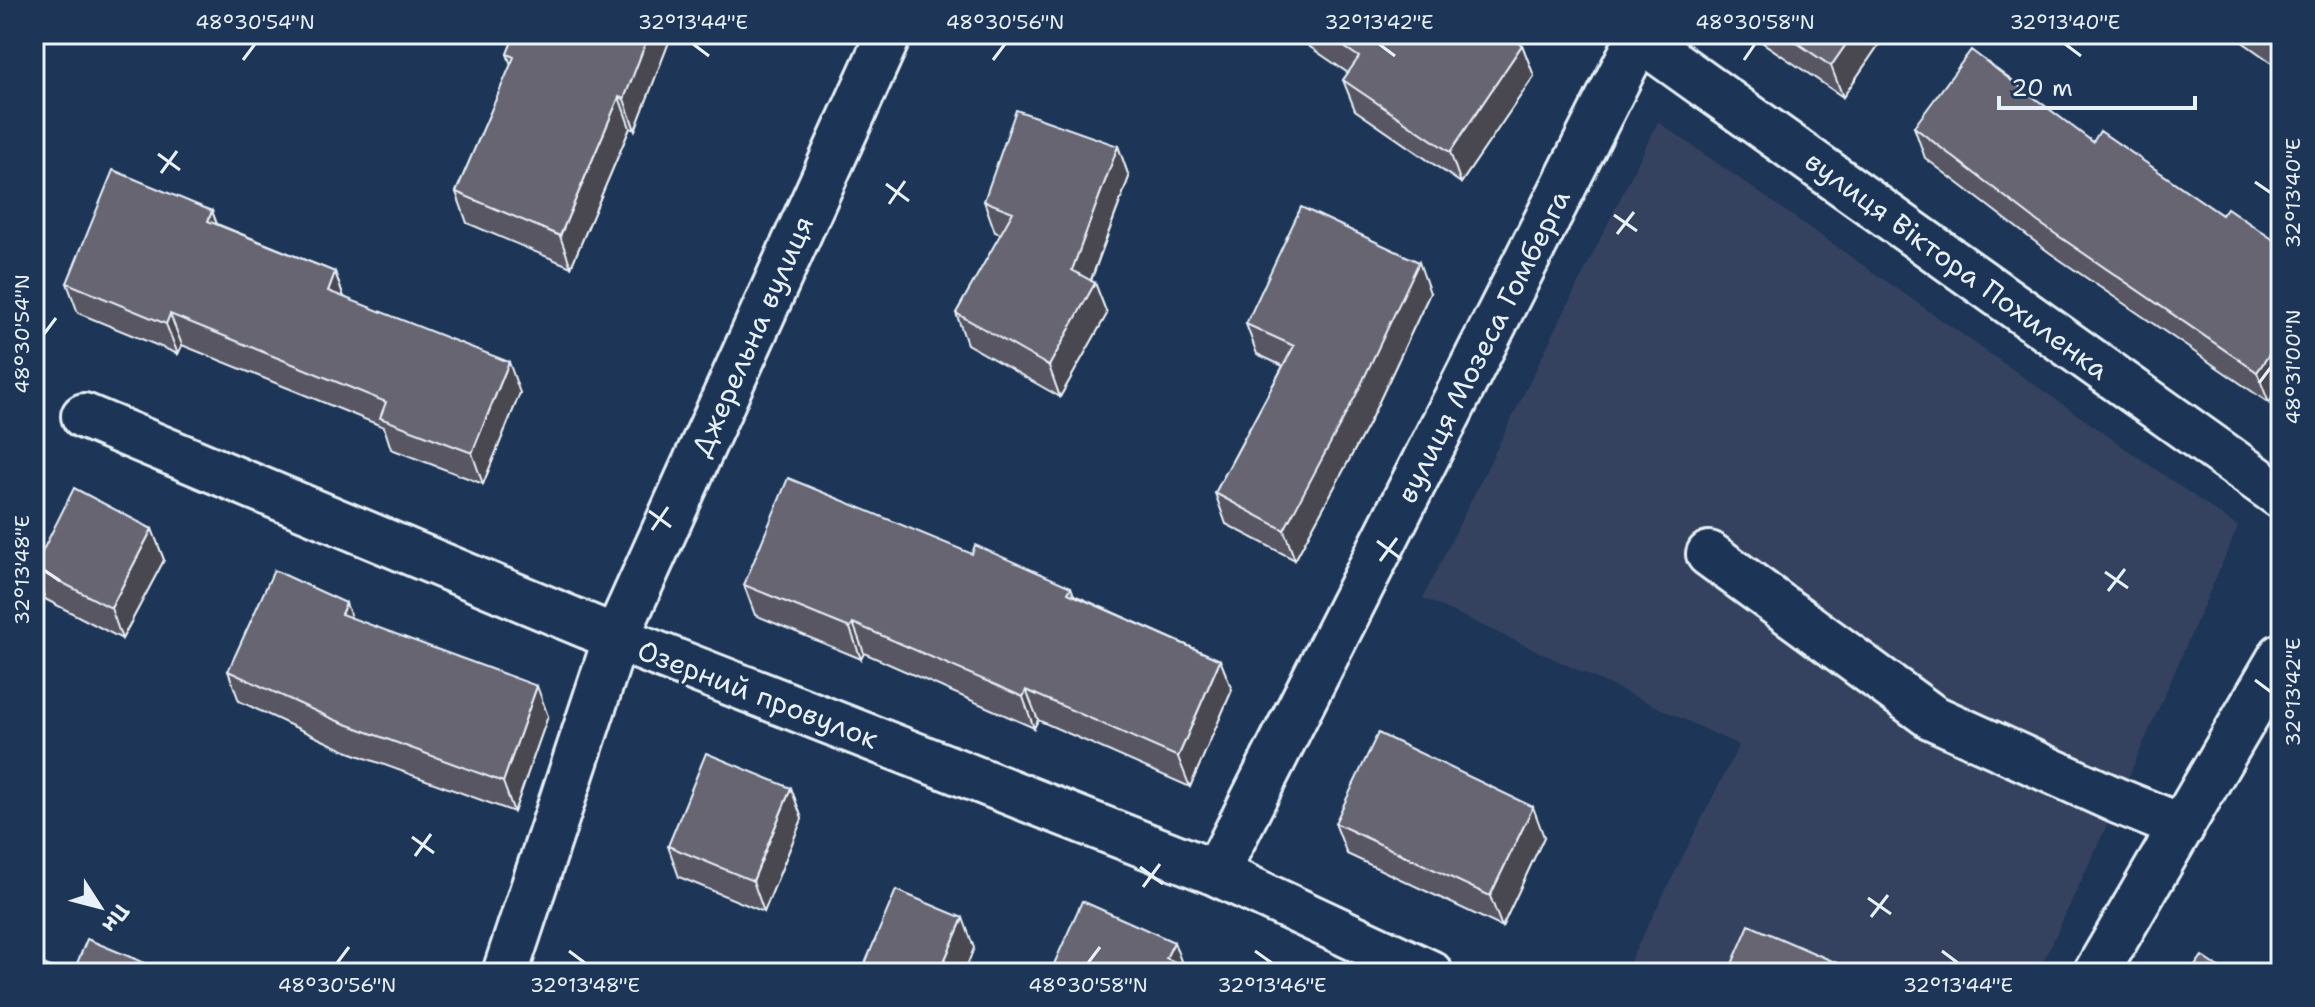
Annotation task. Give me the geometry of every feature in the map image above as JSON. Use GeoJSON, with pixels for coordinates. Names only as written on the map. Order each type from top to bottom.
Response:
{"type":"FeatureCollection","features":[{"type":"Feature","properties":{"kind":"street","name":"Джерельна вулиця"},"geometry":{"type":"LineString","coordinates":[[505,973],[616,638],[889,34]]}},
{"type":"Feature","properties":{"kind":"street","name":"вулиця Віктора Похиленка"},"geometry":{"type":"LineString","coordinates":[[1638,35],[2281,496]]}},
{"type":"Feature","properties":{"kind":"street","name":"вулиця Мозеса Гомберга"},"geometry":{"type":"LineString","coordinates":[[1216,873],[1638,35]]}},
{"type":"Feature","properties":{"kind":"street","name":"Озерний провулок"},"geometry":{"type":"LineString","coordinates":[[84,416],[616,638],[1216,873],[1430,973]]}},
{"type":"Feature","properties":{"kind":"street"},"geometry":{"type":"LineString","coordinates":[[1709,554],[1932,717],[2182,827]]}},
{"type":"Feature","properties":{"kind":"street"},"geometry":{"type":"LineString","coordinates":[[2096,973],[2281,656]]}},
{"type":"Feature","properties":{"kind":"shaded area"},"geometry":{"type":"Polygon","coordinates":[[[1658,122],[2238,527],[2118,801],[2038,973],[1624,973],[1739,745],[1423,598],[1658,122]]]}},
{"type":"Feature","properties":{"kind":"building"},"geometry":{"type":"Polygon","coordinates":[[[515,34],[649,34],[624,99],[619,97],[560,236],[456,192],[514,57],[507,54],[515,34]]]}},
{"type":"Feature","properties":{"kind":"building"},"geometry":{"type":"Polygon","coordinates":[[[1325,34],[1505,34],[1522,45],[1450,152],[1343,80],[1359,57],[1325,34]]]}},
{"type":"Feature","properties":{"kind":"building"},"geometry":{"type":"Polygon","coordinates":[[[1784,34],[1853,34],[1831,66],[1784,34]]]}},
{"type":"Feature","properties":{"kind":"building"},"geometry":{"type":"Polygon","coordinates":[[[2263,34],[2281,34],[2281,46],[2263,34]]]}},
{"type":"Feature","properties":{"kind":"building"},"geometry":{"type":"Polygon","coordinates":[[[1971,50],[2093,142],[2100,131],[2222,215],[2227,208],[2281,245],[2281,337],[2257,372],[2038,222],[1914,127],[1971,50]]]}},
{"type":"Feature","properties":{"kind":"building"},"geometry":{"type":"Polygon","coordinates":[[[1016,110],[1118,146],[1072,270],[1095,283],[1049,366],[956,313],[1013,212],[984,201],[1016,110]]]}},
{"type":"Feature","properties":{"kind":"building"},"geometry":{"type":"Polygon","coordinates":[[[113,170],[212,211],[208,221],[335,272],[328,291],[509,362],[472,453],[380,418],[386,402],[170,314],[166,324],[67,283],[113,170]]]}},
{"type":"Feature","properties":{"kind":"building"},"geometry":{"type":"Polygon","coordinates":[[[1301,207],[1419,262],[1356,395],[1284,530],[1215,493],[1294,346],[1246,324],[1301,207]]]}},
{"type":"Feature","properties":{"kind":"building"},"geometry":{"type":"Polygon","coordinates":[[[788,478],[972,554],[975,545],[1071,587],[1068,593],[1220,660],[1178,757],[1026,690],[1023,697],[853,623],[850,628],[744,585],[788,478]]]}},
{"type":"Feature","properties":{"kind":"building"},"geometry":{"type":"Polygon","coordinates":[[[74,488],[152,529],[111,608],[34,568],[74,488]]]}},
{"type":"Feature","properties":{"kind":"building"},"geometry":{"type":"Polygon","coordinates":[[[274,570],[346,603],[341,614],[537,686],[503,782],[335,720],[228,671],[274,570]]]}},
{"type":"Feature","properties":{"kind":"building"},"geometry":{"type":"Polygon","coordinates":[[[1378,733],[1533,807],[1490,896],[1335,823],[1378,733]]]}},
{"type":"Feature","properties":{"kind":"building"},"geometry":{"type":"Polygon","coordinates":[[[706,753],[791,788],[753,881],[668,846],[706,753]]]}},
{"type":"Feature","properties":{"kind":"building"},"geometry":{"type":"Polygon","coordinates":[[[896,890],[963,918],[939,973],[861,973],[896,890]]]}},
{"type":"Feature","properties":{"kind":"building"},"geometry":{"type":"Polygon","coordinates":[[[1082,901],[1174,942],[1166,958],[1199,973],[1050,973],[1082,901]]]}},
{"type":"Feature","properties":{"kind":"building"},"geometry":{"type":"Polygon","coordinates":[[[1749,925],[1860,973],[1728,973],[1749,925]]]}},
{"type":"Feature","properties":{"kind":"building"},"geometry":{"type":"Polygon","coordinates":[[[87,939],[169,973],[73,973],[87,939]]]}},
{"type":"Feature","properties":{"kind":"building"},"geometry":{"type":"Polygon","coordinates":[[[2202,956],[2227,973],[2190,973],[2202,956]]]}},
{"type":"Feature","properties":{"kind":"building"},"geometry":{"type":"Polygon","coordinates":[[[34,960],[65,973],[34,973],[34,960]]]}}]}
